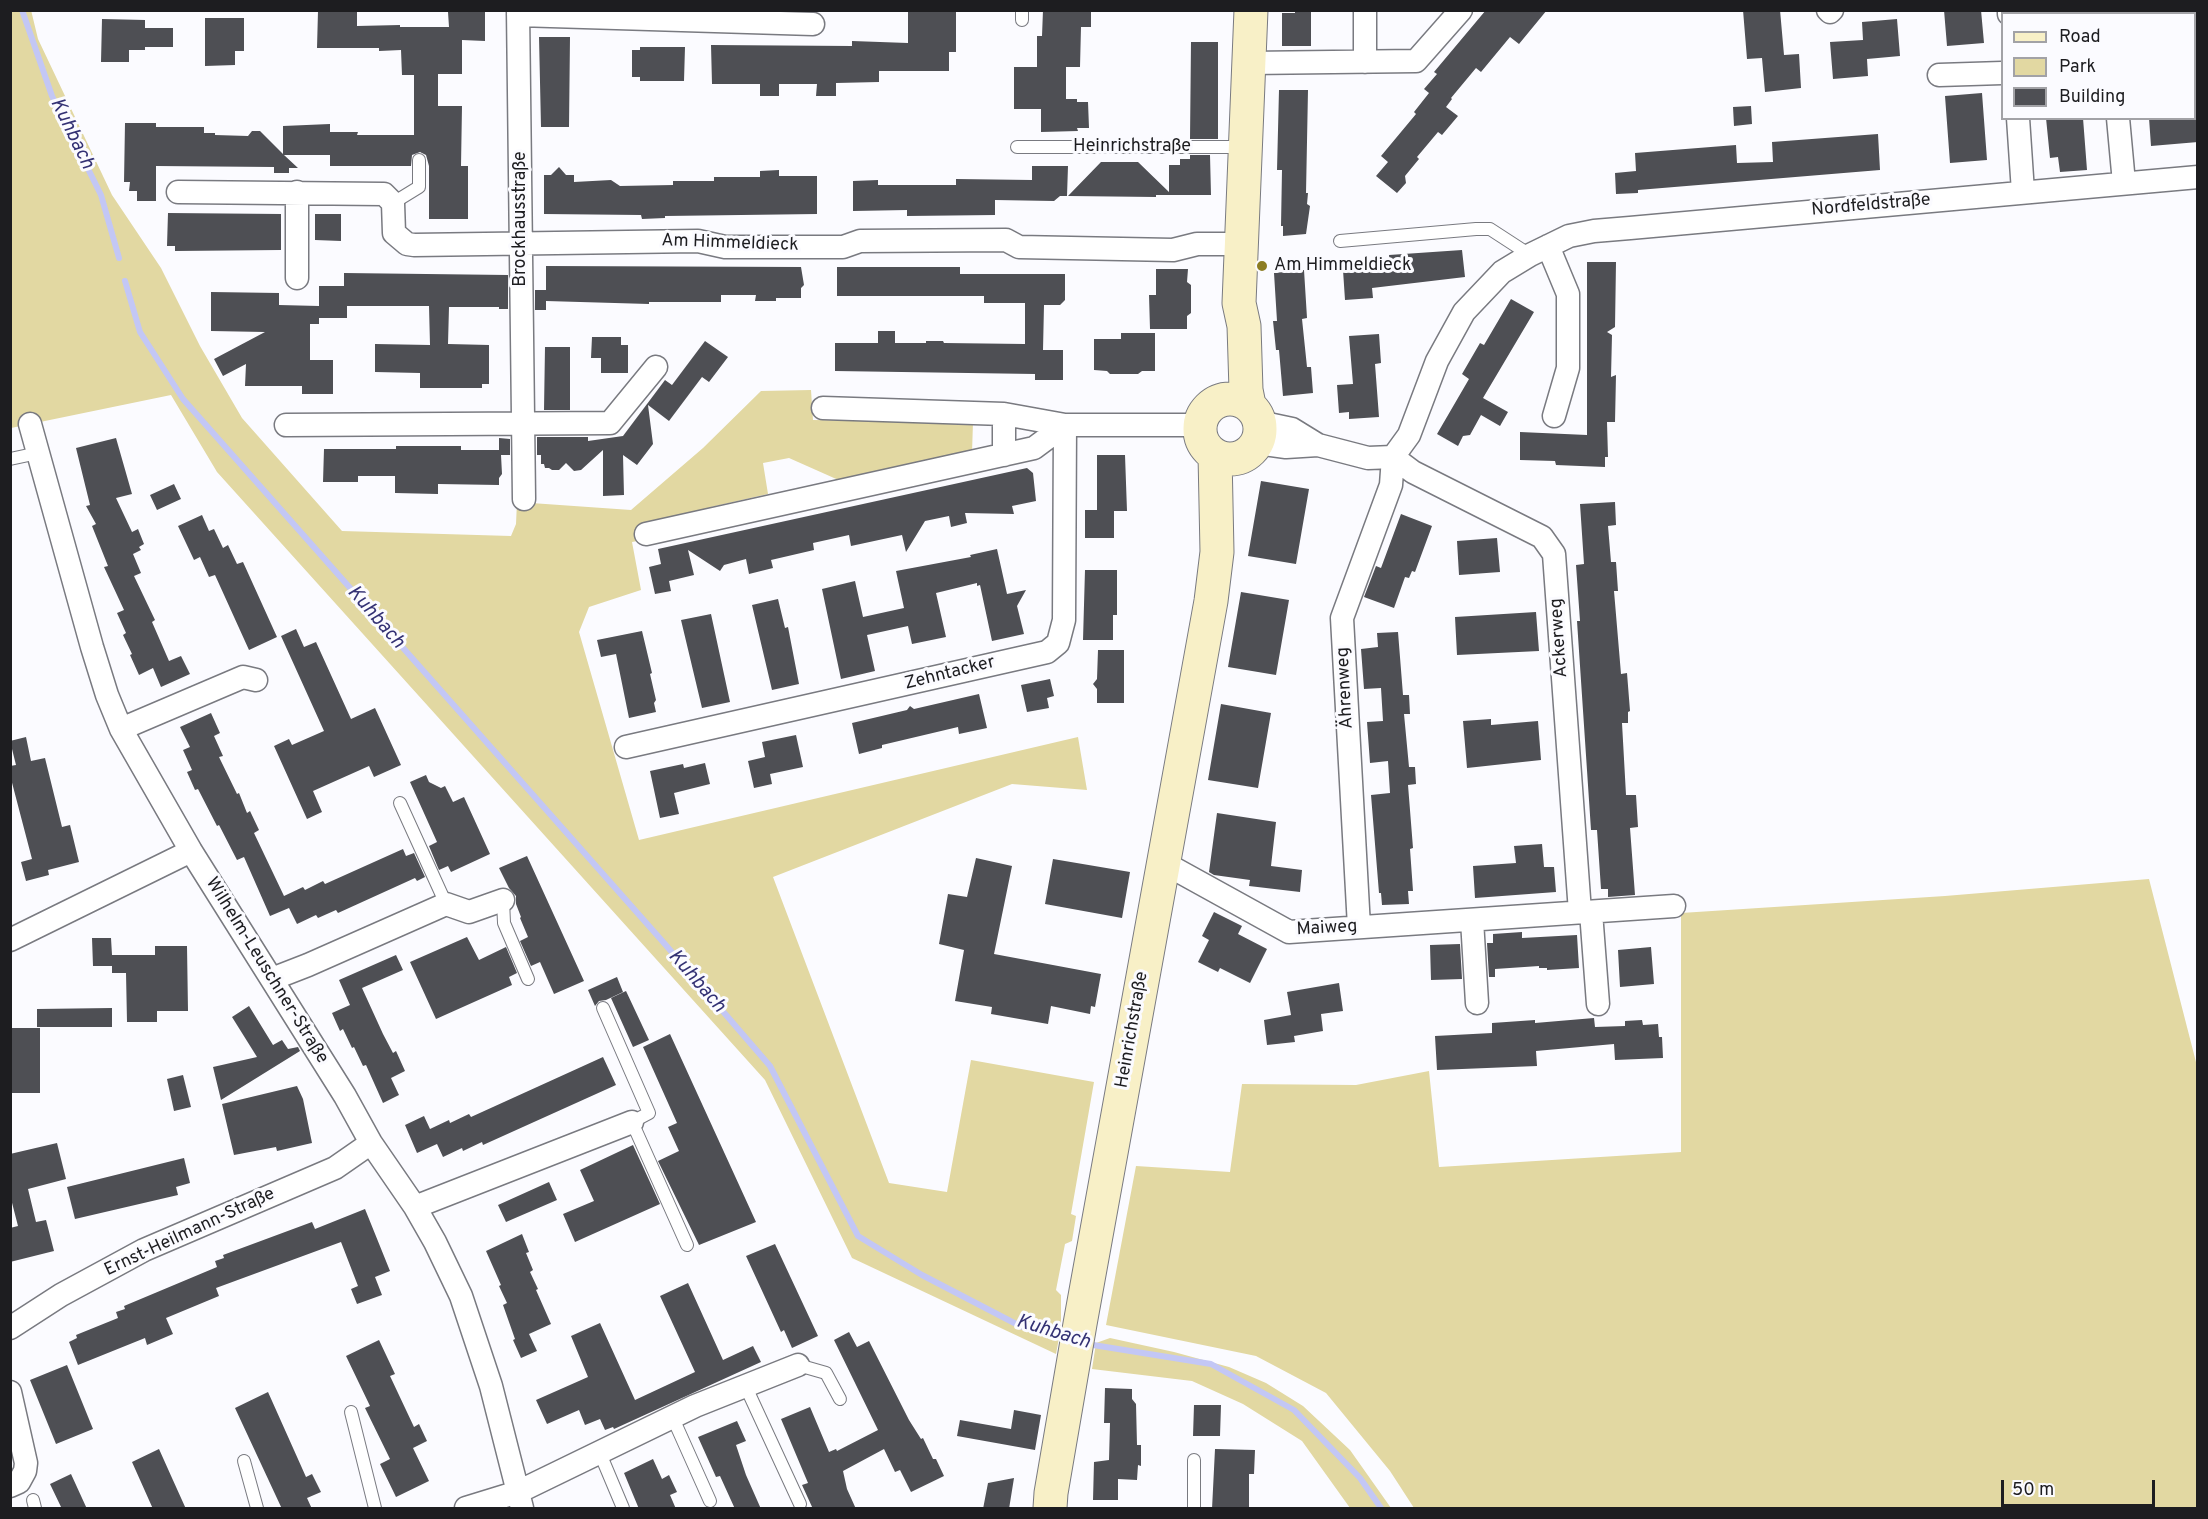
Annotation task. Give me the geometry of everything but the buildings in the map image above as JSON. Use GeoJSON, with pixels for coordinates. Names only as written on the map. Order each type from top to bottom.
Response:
{"type":"FeatureCollection","features":[{"type":"Feature","properties":{"kind":"street","name":"Heinrichstraße"},"geometry":{"type":"LineString","coordinates":[[1050,1509],[1080,1324],[1211,601],[1217,552],[1228,517],[1234,430],[1223,389],[1232,326],[1239,303],[1251,10]]}},
{"type":"Feature","properties":{"kind":"street"},"geometry":{"type":"LineString","coordinates":[[1365,10],[1365,62]]}},
{"type":"Feature","properties":{"kind":"street"},"geometry":{"type":"LineString","coordinates":[[1249,63],[1416,61],[1461,10]]}},
{"type":"Feature","properties":{"kind":"street","name":"Brockhausstraße"},"geometry":{"type":"LineString","coordinates":[[524,499],[518,13],[813,24]]}},
{"type":"Feature","properties":{"kind":"street"},"geometry":{"type":"LineString","coordinates":[[1940,75],[2001,73]]}},
{"type":"Feature","properties":{"kind":"street"},"geometry":{"type":"LineString","coordinates":[[2018,120],[2023,192]]}},
{"type":"Feature","properties":{"kind":"street"},"geometry":{"type":"LineString","coordinates":[[2118,120],[2124,183]]}},
{"type":"Feature","properties":{"kind":"street","name":"Nordfeldstraße"},"geometry":{"type":"LineString","coordinates":[[1393,457],[1409,435],[1437,361],[1464,312],[1502,272],[1539,250],[1569,236],[1594,231],[2198,177]]}},
{"type":"Feature","properties":{"kind":"street"},"geometry":{"type":"LineString","coordinates":[[178,192],[384,194],[393,203]]}},
{"type":"Feature","properties":{"kind":"street"},"geometry":{"type":"LineString","coordinates":[[297,192],[297,278]]}},
{"type":"Feature","properties":{"kind":"street","name":"Am Himmeldieck"},"geometry":{"type":"LineString","coordinates":[[393,203],[394,233],[407,244],[699,241],[725,248],[843,247],[860,242],[1006,240],[1019,248],[1173,250],[1197,244],[1241,244]]}},
{"type":"Feature","properties":{"kind":"street"},"geometry":{"type":"LineString","coordinates":[[1539,250],[1568,294],[1568,368],[1554,417]]}},
{"type":"Feature","properties":{"kind":"street"},"geometry":{"type":"LineString","coordinates":[[286,425],[610,423],[656,368]]}},
{"type":"Feature","properties":{"kind":"street"},"geometry":{"type":"LineString","coordinates":[[823,408],[1004,414],[1065,424],[1234,430],[1286,447],[1318,445],[1368,458],[1393,457]]}},
{"type":"Feature","properties":{"kind":"street"},"geometry":{"type":"LineString","coordinates":[[1004,414],[1004,455]]}},
{"type":"Feature","properties":{"kind":"street","name":"Wilhelm-Leuschner-Straße"},"geometry":{"type":"LineString","coordinates":[[30,424],[92,647],[121,729],[191,851],[345,1096],[371,1143],[416,1207],[435,1242],[461,1296],[491,1386],[520,1500]]}},
{"type":"Feature","properties":{"kind":"street"},"geometry":{"type":"LineString","coordinates":[[646,534],[1034,448],[1065,424]]}},
{"type":"Feature","properties":{"kind":"street","name":"Zehntacker"},"geometry":{"type":"LineString","coordinates":[[626,747],[1047,652],[1058,643],[1064,620],[1065,424]]}},
{"type":"Feature","properties":{"kind":"street","name":"Ackerweg"},"geometry":{"type":"LineString","coordinates":[[1393,457],[1413,472],[1542,537],[1554,554],[1585,912]]}},
{"type":"Feature","properties":{"kind":"street","name":"Ährenweg"},"geometry":{"type":"LineString","coordinates":[[1359,927],[1342,618],[1391,485],[1393,457]]}},
{"type":"Feature","properties":{"kind":"street"},"geometry":{"type":"LineString","coordinates":[[121,729],[243,677],[256,680]]}},
{"type":"Feature","properties":{"kind":"street"},"geometry":{"type":"LineString","coordinates":[[10,940],[191,851]]}},
{"type":"Feature","properties":{"kind":"street","name":"Maiweg"},"geometry":{"type":"LineString","coordinates":[[1164,863],[1289,932],[1674,906]]}},
{"type":"Feature","properties":{"kind":"street"},"geometry":{"type":"LineString","coordinates":[[272,979],[446,904],[469,912],[503,900]]}},
{"type":"Feature","properties":{"kind":"street"},"geometry":{"type":"LineString","coordinates":[[1585,912],[1598,1004]]}},
{"type":"Feature","properties":{"kind":"street"},"geometry":{"type":"LineString","coordinates":[[1472,920],[1477,1004]]}},
{"type":"Feature","properties":{"kind":"street"},"geometry":{"type":"LineString","coordinates":[[416,1207],[632,1122]]}},
{"type":"Feature","properties":{"kind":"street","name":"Ernst-Heilmann-Straße"},"geometry":{"type":"LineString","coordinates":[[10,1328],[61,1295],[144,1250],[335,1168],[371,1143]]}},
{"type":"Feature","properties":{"kind":"street"},"geometry":{"type":"LineString","coordinates":[[466,1509],[520,1500],[599,1451],[672,1416],[798,1365]]}},
{"type":"Feature","properties":{"kind":"street"},"geometry":{"type":"LineString","coordinates":[[10,1486],[19,1482],[25,1471],[26,1463],[12,1400]]}},
{"type":"Feature","properties":{"kind":"lane","name":"Heinrichstraße"},"geometry":{"type":"LineString","coordinates":[[1017,147],[1247,147]]}},
{"type":"Feature","properties":{"kind":"lane"},"geometry":{"type":"LineString","coordinates":[[393,203],[419,187],[419,160]]}},
{"type":"Feature","properties":{"kind":"lane"},"geometry":{"type":"LineString","coordinates":[[1340,241],[1490,229],[1539,250]]}},
{"type":"Feature","properties":{"kind":"lane"},"geometry":{"type":"LineString","coordinates":[[10,459],[38,453]]}},
{"type":"Feature","properties":{"kind":"lane"},"geometry":{"type":"LineString","coordinates":[[400,803],[446,904]]}},
{"type":"Feature","properties":{"kind":"lane"},"geometry":{"type":"LineString","coordinates":[[503,900],[504,923],[528,979]]}},
{"type":"Feature","properties":{"kind":"lane"},"geometry":{"type":"LineString","coordinates":[[603,1008],[649,1113],[632,1122],[687,1245]]}},
{"type":"Feature","properties":{"kind":"lane"},"geometry":{"type":"LineString","coordinates":[[798,1365],[826,1372],[840,1399]]}},
{"type":"Feature","properties":{"kind":"lane"},"geometry":{"type":"LineString","coordinates":[[745,1385],[800,1504]]}},
{"type":"Feature","properties":{"kind":"lane"},"geometry":{"type":"LineString","coordinates":[[351,1412],[375,1509]]}},
{"type":"Feature","properties":{"kind":"lane"},"geometry":{"type":"LineString","coordinates":[[672,1416],[710,1501]]}},
{"type":"Feature","properties":{"kind":"lane"},"geometry":{"type":"LineString","coordinates":[[599,1451],[623,1509]]}},
{"type":"Feature","properties":{"kind":"lane"},"geometry":{"type":"LineString","coordinates":[[1194,1460],[1194,1509]]}},
{"type":"Feature","properties":{"kind":"lane"},"geometry":{"type":"LineString","coordinates":[[244,1461],[257,1509]]}},
{"type":"Feature","properties":{"kind":"green space"},"geometry":{"type":"Polygon","coordinates":[[[31,10],[38,39],[112,195],[161,268],[200,346],[242,418],[342,531],[511,536],[516,524],[517,502],[631,510],[703,448],[761,391],[811,390],[813,420],[973,422],[972,453],[843,482],[789,458],[763,463],[768,494],[711,507],[715,527],[632,542],[641,590],[589,607],[579,632],[639,840],[1078,737],[1087,790],[1012,784],[773,877],[889,1183],[947,1192],[971,1060],[1094,1082],[1071,1214],[1076,1216],[1072,1241],[1065,1244],[1056,1290],[1061,1295],[1061,1327],[1056,1354],[852,1258],[765,1080],[217,472],[171,395],[11,428],[11,11],[31,10]]]}},
{"type":"Feature","properties":{"kind":"green space"},"geometry":{"type":"Polygon","coordinates":[[[2149,879],[2197,1066],[2197,1508],[1414,1508],[1390,1471],[1326,1393],[1256,1356],[1106,1325],[1136,1166],[1230,1172],[1242,1084],[1356,1085],[1429,1071],[1439,1167],[1681,1152],[1681,913],[1945,896],[2149,879]]]}},
{"type":"Feature","properties":{"kind":"green space"},"geometry":{"type":"Polygon","coordinates":[[[1110,1338],[1229,1367],[1266,1383],[1303,1406],[1350,1450],[1391,1508],[1350,1508],[1302,1441],[1243,1404],[1192,1381],[1092,1369],[1096,1343],[1110,1338]]]}},
{"type":"Feature","properties":{"kind":"waterway","name":"Kuhbach"},"geometry":{"type":"LineString","coordinates":[[22,10],[52,96],[101,195],[119,258]]}},
{"type":"Feature","properties":{"kind":"waterway","name":"Kuhbach"},"geometry":{"type":"LineString","coordinates":[[125,281],[140,332],[183,399],[770,1066],[858,1236],[922,1275],[1020,1326],[1068,1339]]}},
{"type":"Feature","properties":{"kind":"waterway","name":"Kuhbach"},"geometry":{"type":"LineString","coordinates":[[1087,1344],[1211,1364],[1294,1410],[1360,1478],[1381,1508]]}},
{"type":"Feature","properties":{"kind":"place","name":"Am Himmeldieck"},"geometry":{"type":"Point","coordinates":[1262,266]}}]}
